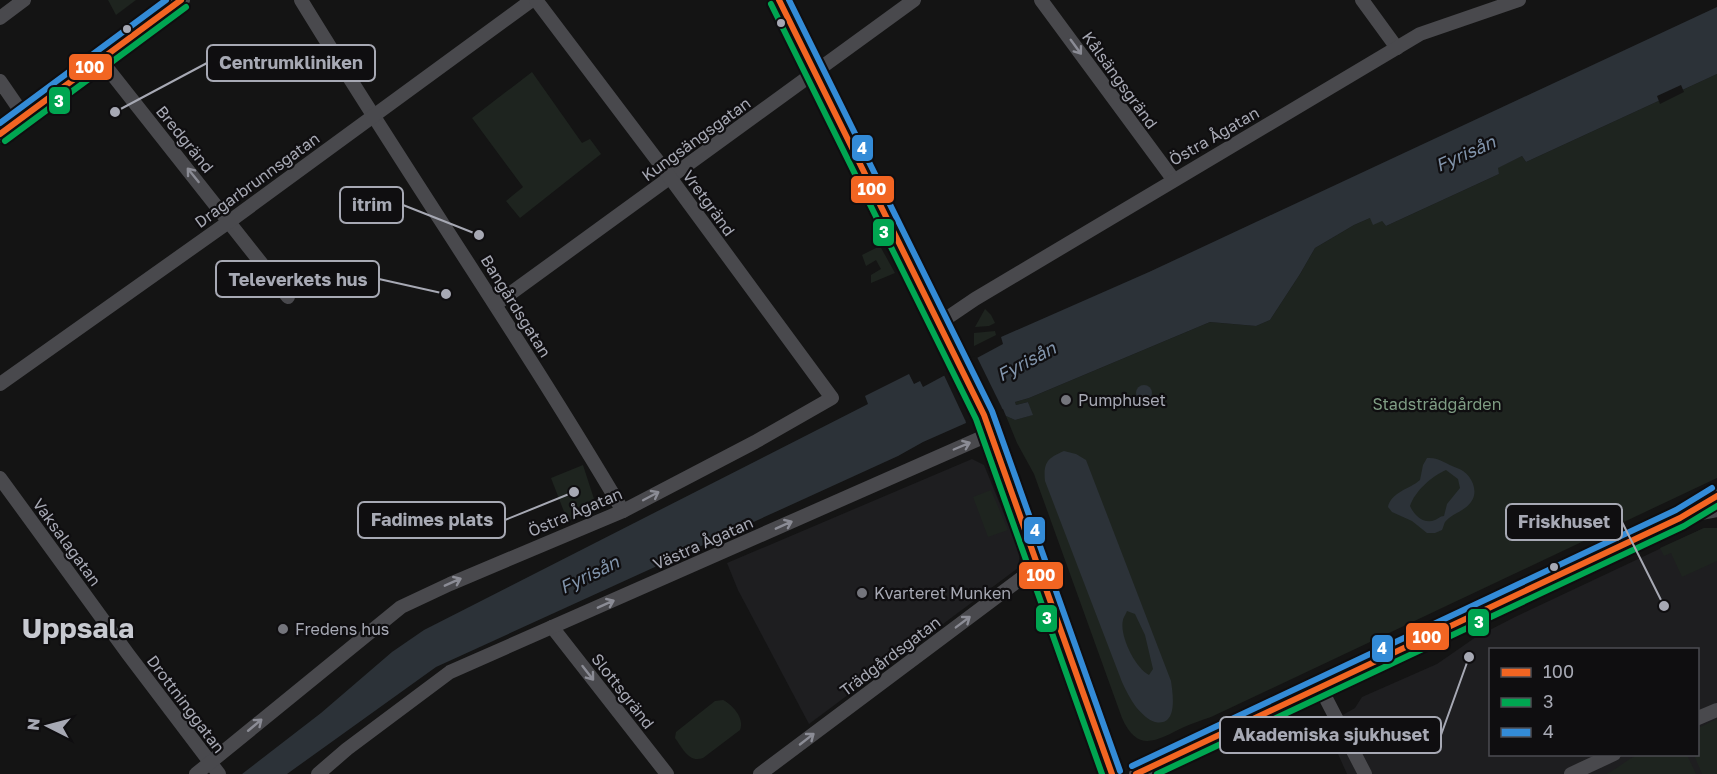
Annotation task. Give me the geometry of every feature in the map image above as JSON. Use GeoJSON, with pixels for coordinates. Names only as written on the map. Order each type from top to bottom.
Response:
{"type":"FeatureCollection","features":[{"type":"Feature","properties":{"kind":"main road"},"geometry":{"type":"LineString","coordinates":[[0,134],[181,0]]}},
{"type":"Feature","properties":{"kind":"main road"},"geometry":{"type":"LineString","coordinates":[[0,126],[24,116]]}},
{"type":"Feature","properties":{"kind":"street"},"geometry":{"type":"LineString","coordinates":[[0,18],[24,0]]}},
{"type":"Feature","properties":{"kind":"street","name":"Bangårdsgatan"},"geometry":{"type":"LineString","coordinates":[[301,0],[373,117],[496,304],[623,511]]}},
{"type":"Feature","properties":{"kind":"street","name":"Dragarbrunnsgatan"},"geometry":{"type":"LineString","coordinates":[[0,384],[230,221],[534,0]]}},
{"type":"Feature","properties":{"kind":"street","name":"Vretgränd"},"geometry":{"type":"LineString","coordinates":[[534,0],[674,182],[832,398]]}},
{"type":"Feature","properties":{"kind":"street"},"geometry":{"type":"LineString","coordinates":[[779,0],[984,415],[1040,565],[1112,774]]}},
{"type":"Feature","properties":{"kind":"street","name":"Kungsängsgatan"},"geometry":{"type":"LineString","coordinates":[[496,304],[674,182],[914,0]]}},
{"type":"Feature","properties":{"kind":"street","name":"Kålsängsgränd"},"geometry":{"type":"LineString","coordinates":[[1041,0],[1173,179]]}},
{"type":"Feature","properties":{"kind":"street"},"geometry":{"type":"LineString","coordinates":[[1362,0],[1397,48]]}},
{"type":"Feature","properties":{"kind":"street","name":"Östra Ågatan"},"geometry":{"type":"LineString","coordinates":[[937,321],[947,318],[1173,179],[1420,34],[1519,0]]}},
{"type":"Feature","properties":{"kind":"street","name":"Bredgränd"},"geometry":{"type":"LineString","coordinates":[[100,59],[288,297]]}},
{"type":"Feature","properties":{"kind":"street"},"geometry":{"type":"LineString","coordinates":[[0,81],[24,116]]}},
{"type":"Feature","properties":{"kind":"street","name":"Östra Ågatan"},"geometry":{"type":"LineString","coordinates":[[196,774],[214,768],[401,608],[450,584],[623,511],[755,442],[832,398]]}},
{"type":"Feature","properties":{"kind":"street","name":"Västra Ågatan"},"geometry":{"type":"LineString","coordinates":[[318,774],[347,749],[450,672],[990,434]]}},
{"type":"Feature","properties":{"kind":"street","name":"Vaksalagatan"},"geometry":{"type":"LineString","coordinates":[[0,478],[128,654]]}},
{"type":"Feature","properties":{"kind":"street"},"geometry":{"type":"LineString","coordinates":[[1136,774],[1680,518],[1717,496]]}},
{"type":"Feature","properties":{"kind":"street"},"geometry":{"type":"LineString","coordinates":[[1680,518],[1717,510]]}},
{"type":"Feature","properties":{"kind":"street","name":"Trädgårdsgatan"},"geometry":{"type":"LineString","coordinates":[[760,774],[1040,565]]}},
{"type":"Feature","properties":{"kind":"street","name":"Slottsgränd"},"geometry":{"type":"LineString","coordinates":[[552,627],[667,774]]}},
{"type":"Feature","properties":{"kind":"street","name":"Drottninggatan"},"geometry":{"type":"LineString","coordinates":[[128,654],[214,768]]}},
{"type":"Feature","properties":{"kind":"street"},"geometry":{"type":"LineString","coordinates":[[1320,687],[1365,774]]}},
{"type":"Feature","properties":{"kind":"street"},"geometry":{"type":"LineString","coordinates":[[1699,718],[1717,710]]}},
{"type":"Feature","properties":{"kind":"street"},"geometry":{"type":"LineString","coordinates":[[1571,774],[1610,756]]}},
{"type":"Feature","properties":{"kind":"shaded area","name":"Kvarteret Munken"},"geometry":{"type":"Polygon","coordinates":[[[972,459],[984,465],[1020,553],[1018,568],[809,724],[738,590],[727,563],[972,459]]]}},
{"type":"Feature","properties":{"kind":"shaded area"},"geometry":{"type":"Polygon","coordinates":[[[1704,528],[1717,528],[1717,774],[1347,774],[1325,725],[1355,708],[1362,697],[1437,664],[1476,637],[1704,528]]]}},
{"type":"Feature","properties":{"kind":"green space"},"geometry":{"type":"Polygon","coordinates":[[[108,0],[136,0],[116,15],[108,0]]]}},
{"type":"Feature","properties":{"kind":"green space"},"geometry":{"type":"Polygon","coordinates":[[[532,72],[582,143],[590,139],[601,154],[520,218],[506,201],[523,187],[472,118],[532,72]]]}},
{"type":"Feature","properties":{"kind":"green space","name":"Stadsträdgården"},"geometry":{"type":"Polygon","coordinates":[[[1717,74],[1717,478],[1211,717],[1149,741],[1135,736],[1122,718],[1034,474],[1017,443],[1006,416],[1015,420],[1032,415],[1028,402],[1016,405],[1015,402],[1210,322],[1256,326],[1270,320],[1315,248],[1354,225],[1370,218],[1382,221],[1386,226],[1499,174],[1497,168],[1522,156],[1526,162],[1717,74]]]}},
{"type":"Feature","properties":{"kind":"green space"},"geometry":{"type":"Polygon","coordinates":[[[880,246],[895,273],[871,283],[871,275],[881,269],[876,260],[866,266],[862,255],[880,246]]]}},
{"type":"Feature","properties":{"kind":"green space"},"geometry":{"type":"Polygon","coordinates":[[[985,309],[995,323],[975,327],[985,309]]]}},
{"type":"Feature","properties":{"kind":"green space"},"geometry":{"type":"Polygon","coordinates":[[[995,331],[996,335],[974,346],[974,333],[995,331]]]}},
{"type":"Feature","properties":{"kind":"green space"},"geometry":{"type":"Polygon","coordinates":[[[583,465],[594,499],[593,504],[568,522],[551,478],[583,465]]]}},
{"type":"Feature","properties":{"kind":"green space"},"geometry":{"type":"Polygon","coordinates":[[[991,490],[1008,530],[988,537],[973,497],[991,490]]]}},
{"type":"Feature","properties":{"kind":"green space"},"geometry":{"type":"Polygon","coordinates":[[[1704,528],[1717,528],[1717,561],[1682,577],[1671,553],[1664,556],[1660,548],[1704,528]]]}},
{"type":"Feature","properties":{"kind":"green space"},"geometry":{"type":"Polygon","coordinates":[[[723,700],[737,713],[741,721],[740,730],[703,758],[690,757],[675,738],[676,732],[715,701],[723,700]]]}},
{"type":"Feature","properties":{"kind":"green space"},"geometry":{"type":"Polygon","coordinates":[[[1717,719],[1717,774],[1702,774],[1694,756],[1699,756],[1699,728],[1717,719]]]}},
{"type":"Feature","properties":{"kind":"green space"},"geometry":{"type":"Polygon","coordinates":[[[1635,756],[1687,756],[1696,774],[1606,774],[1635,756]]]}},
{"type":"Feature","properties":{"kind":"water","name":"Fyrisån"},"geometry":{"type":"Polygon","coordinates":[[[1717,7],[1717,74],[1526,162],[1522,156],[1498,168],[1499,174],[1386,226],[1382,221],[1373,225],[1370,218],[1354,225],[1315,248],[1270,320],[1256,326],[1210,322],[1015,402],[1016,405],[1028,402],[1033,415],[1015,420],[1006,416],[1003,409],[965,419],[966,423],[898,456],[436,667],[287,774],[242,774],[321,713],[392,652],[424,630],[868,404],[865,396],[909,374],[914,384],[920,381],[923,387],[1003,344],[1001,337],[1149,272],[1717,7]]]}},
{"type":"Feature","properties":{"kind":"water"},"geometry":{"type":"Polygon","coordinates":[[[1144,385],[1150,387],[1152,393],[1150,399],[1144,401],[1138,399],[1136,393],[1138,387],[1144,385]]]}},
{"type":"Feature","properties":{"kind":"water"},"geometry":{"type":"Polygon","coordinates":[[[1064,451],[1086,460],[1171,681],[1173,694],[1171,715],[1162,722],[1152,721],[1140,712],[1122,682],[1045,481],[1046,465],[1050,459],[1064,451]],[[1127,611],[1123,620],[1123,634],[1138,666],[1149,675],[1153,669],[1145,635],[1135,614],[1127,611]]]}},
{"type":"Feature","properties":{"kind":"water"},"geometry":{"type":"Polygon","coordinates":[[[1427,458],[1442,461],[1466,473],[1474,487],[1474,497],[1471,502],[1448,519],[1442,530],[1435,533],[1427,533],[1412,521],[1392,512],[1388,507],[1397,494],[1420,480],[1427,458]],[[1446,470],[1435,476],[1412,500],[1410,506],[1414,513],[1427,521],[1444,516],[1447,504],[1460,488],[1458,479],[1446,470]]]}},
{"type":"Feature","properties":{"kind":"pier"},"geometry":{"type":"Polygon","coordinates":[[[1681,85],[1684,92],[1660,104],[1657,96],[1681,85]]]}},
{"type":"Feature","properties":{"kind":"pier"},"geometry":{"type":"Polygon","coordinates":[[[976,355],[1003,410],[965,420],[943,373],[976,355]]]}},
{"type":"Feature","properties":{"kind":"transit line","name":"4"},"geometry":{"type":"LineString","coordinates":[[0,123],[166,0]]}},
{"type":"Feature","properties":{"kind":"transit line","name":"100"},"geometry":{"type":"LineString","coordinates":[[0,134],[181,0]]}},
{"type":"Feature","properties":{"kind":"transit line","name":"100"},"geometry":{"type":"LineString","coordinates":[[779,0],[984,415],[1112,774]]}},
{"type":"Feature","properties":{"kind":"transit line","name":"4"},"geometry":{"type":"LineString","coordinates":[[789,0],[992,411],[1120,771]]}},
{"type":"Feature","properties":{"kind":"transit line","name":"3"},"geometry":{"type":"LineString","coordinates":[[771,4],[976,419],[1102,774]]}},
{"type":"Feature","properties":{"kind":"transit line","name":"3"},"geometry":{"type":"LineString","coordinates":[[5,141],[186,7]]}},
{"type":"Feature","properties":{"kind":"transit line","name":"4"},"geometry":{"type":"LineString","coordinates":[[1132,766],[1676,510],[1712,488]]}},
{"type":"Feature","properties":{"kind":"transit line","name":"100"},"geometry":{"type":"LineString","coordinates":[[1136,774],[1680,518],[1717,496]]}},
{"type":"Feature","properties":{"kind":"transit line","name":"3"},"geometry":{"type":"LineString","coordinates":[[1157,774],[1684,526],[1717,506]]}},
{"type":"Feature","properties":{"kind":"place","name":"Centrumkliniken"},"geometry":{"type":"Point","coordinates":[115,112]}},
{"type":"Feature","properties":{"kind":"place","name":"itrim"},"geometry":{"type":"Point","coordinates":[479,235]}},
{"type":"Feature","properties":{"kind":"place","name":"Televerkets hus"},"geometry":{"type":"Point","coordinates":[446,294]}},
{"type":"Feature","properties":{"kind":"place","name":"Pumphuset"},"geometry":{"type":"Point","coordinates":[1066,400]}},
{"type":"Feature","properties":{"kind":"place","name":"Fadimes plats"},"geometry":{"type":"Point","coordinates":[574,492]}},
{"type":"Feature","properties":{"kind":"place","name":"Kvarteret Munken"},"geometry":{"type":"Point","coordinates":[862,593]}},
{"type":"Feature","properties":{"kind":"place","name":"Friskhuset"},"geometry":{"type":"Point","coordinates":[1664,606]}},
{"type":"Feature","properties":{"kind":"place","name":"Fredens hus"},"geometry":{"type":"Point","coordinates":[283,629]}},
{"type":"Feature","properties":{"kind":"place","name":"Akademiska sjukhuset"},"geometry":{"type":"Point","coordinates":[1469,657]}},
{"type":"Feature","properties":{"kind":"district","name":"Uppsala"},"geometry":{"type":"Point","coordinates":[78,627]}}]}
